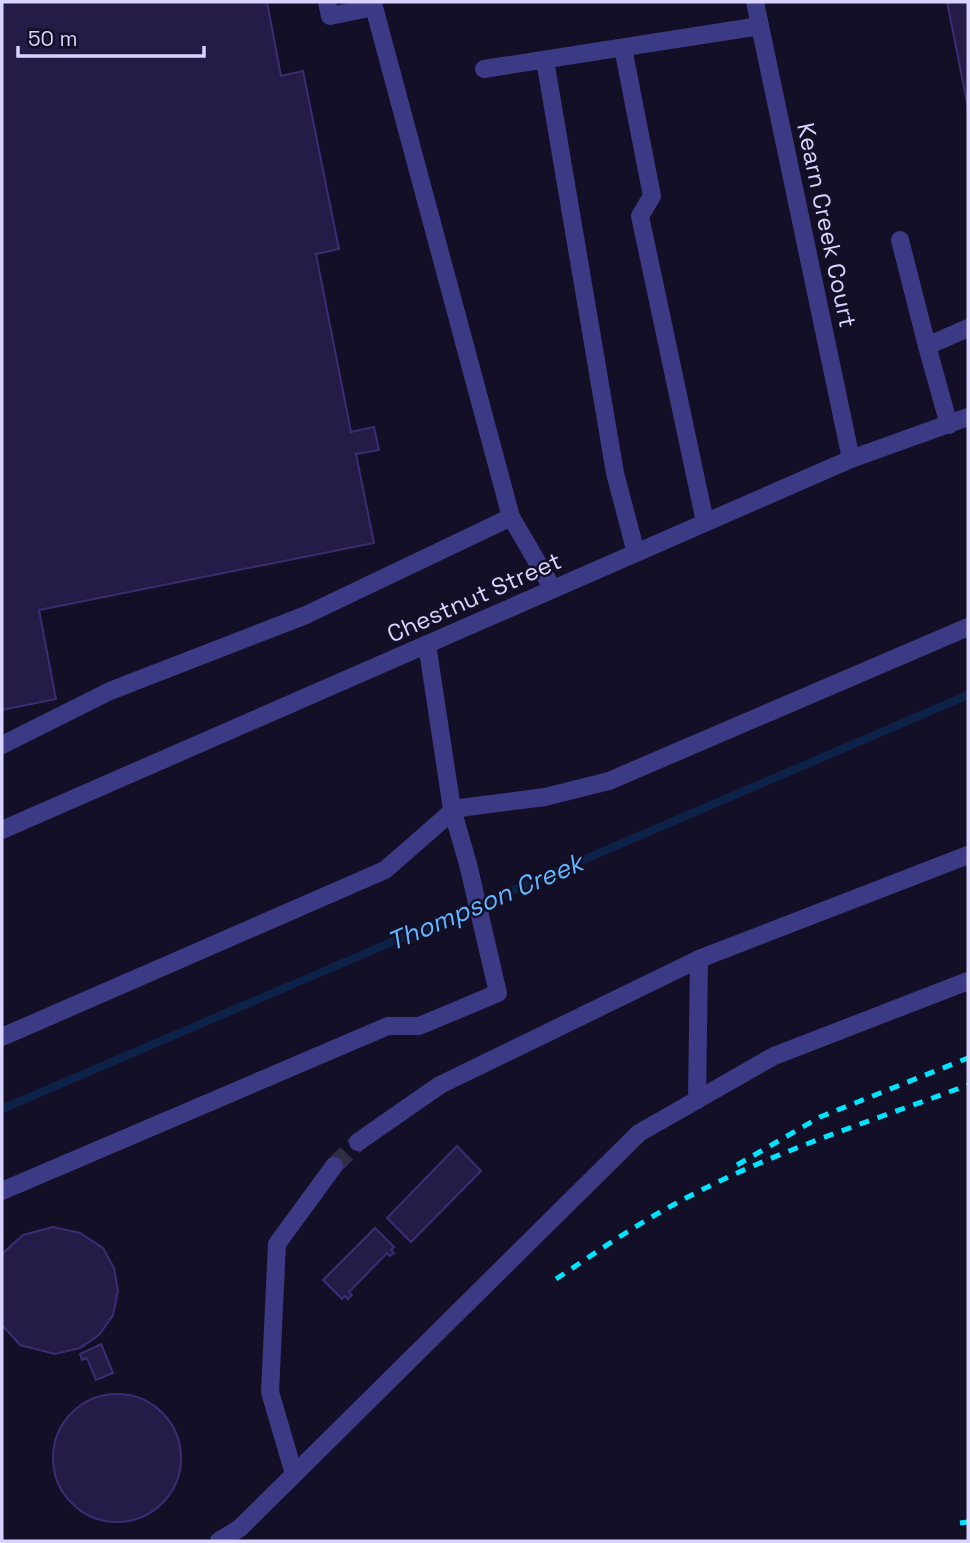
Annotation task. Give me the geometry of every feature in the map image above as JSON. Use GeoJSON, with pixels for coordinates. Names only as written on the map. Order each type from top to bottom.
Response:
{"type":"FeatureCollection","features":[{"type":"Feature","properties":{"kind":"street"},"geometry":{"type":"LineString","coordinates":[[327,2],[330,16],[374,7],[511,517],[554,589]]}},
{"type":"Feature","properties":{"kind":"street","name":"Kearn Creek Court"},"geometry":{"type":"LineString","coordinates":[[755,2],[851,459]]}},
{"type":"Feature","properties":{"kind":"street"},"geometry":{"type":"LineString","coordinates":[[484,69],[760,26]]}},
{"type":"Feature","properties":{"kind":"street"},"geometry":{"type":"LineString","coordinates":[[624,48],[652,195],[640,216],[705,522]]}},
{"type":"Feature","properties":{"kind":"street"},"geometry":{"type":"LineString","coordinates":[[545,60],[615,473],[636,552]]}},
{"type":"Feature","properties":{"kind":"street"},"geometry":{"type":"LineString","coordinates":[[900,240],[949,425]]}},
{"type":"Feature","properties":{"kind":"street"},"geometry":{"type":"LineString","coordinates":[[927,346],[968,328]]}},
{"type":"Feature","properties":{"kind":"street","name":"Chestnut Street"},"geometry":{"type":"LineString","coordinates":[[2,830],[851,459],[968,417]]}},
{"type":"Feature","properties":{"kind":"street"},"geometry":{"type":"LineString","coordinates":[[2,745],[110,691],[306,615],[511,517]]}},
{"type":"Feature","properties":{"kind":"street"},"geometry":{"type":"LineString","coordinates":[[2,1037],[385,870],[452,809],[545,797],[610,781],[968,627]]}},
{"type":"Feature","properties":{"kind":"street"},"geometry":{"type":"LineString","coordinates":[[2,1191],[388,1026],[419,1026],[498,993],[452,809],[427,644]]}},
{"type":"Feature","properties":{"kind":"street"},"geometry":{"type":"LineString","coordinates":[[358,1142],[440,1085],[699,959],[968,855]]}},
{"type":"Feature","properties":{"kind":"street"},"geometry":{"type":"LineString","coordinates":[[697,1100],[699,959]]}},
{"type":"Feature","properties":{"kind":"street"},"geometry":{"type":"LineString","coordinates":[[219,1541],[240,1528],[639,1133],[774,1056],[968,981]]}},
{"type":"Feature","properties":{"kind":"street"},"geometry":{"type":"LineString","coordinates":[[295,1474],[270,1392],[277,1244],[334,1166]]}},
{"type":"Feature","properties":{"kind":"building"},"geometry":{"type":"Polygon","coordinates":[[[2,2],[267,2],[281,76],[303,71],[339,249],[316,254],[351,432],[374,427],[379,450],[356,454],[374,543],[39,610],[56,699],[2,710],[2,2]]]}},
{"type":"Feature","properties":{"kind":"building"},"geometry":{"type":"Polygon","coordinates":[[[947,2],[968,2],[968,107],[947,2]]]}},
{"type":"Feature","properties":{"kind":"building"},"geometry":{"type":"Polygon","coordinates":[[[457,1146],[481,1171],[411,1242],[387,1218],[457,1146]]]}},
{"type":"Feature","properties":{"kind":"building"},"geometry":{"type":"Polygon","coordinates":[[[53,1227],[80,1233],[103,1248],[114,1268],[118,1291],[113,1315],[99,1335],[80,1348],[55,1354],[20,1345],[2,1325],[2,1254],[23,1235],[53,1227]]]}},
{"type":"Feature","properties":{"kind":"building"},"geometry":{"type":"Polygon","coordinates":[[[375,1228],[394,1247],[391,1250],[394,1253],[390,1256],[387,1253],[349,1292],[352,1295],[348,1299],[345,1296],[342,1299],[323,1280],[375,1228]]]}},
{"type":"Feature","properties":{"kind":"building"},"geometry":{"type":"Polygon","coordinates":[[[101,1344],[113,1373],[96,1380],[87,1358],[82,1360],[80,1354],[101,1344]]]}},
{"type":"Feature","properties":{"kind":"building"},"geometry":{"type":"Polygon","coordinates":[[[117,1394],[141,1399],[162,1413],[176,1434],[181,1458],[176,1482],[162,1503],[141,1517],[117,1522],[93,1517],[72,1503],[58,1482],[53,1458],[58,1434],[72,1413],[93,1399],[117,1394]]]}},
{"type":"Feature","properties":{"kind":"waterway","name":"Thompson Creek"},"geometry":{"type":"LineString","coordinates":[[2,1109],[968,695]]}},
{"type":"Feature","properties":{"kind":"tunnel"},"geometry":{"type":"LineString","coordinates":[[334,1166],[358,1142]]}},
{"type":"Feature","properties":{"kind":"railway"},"geometry":{"type":"LineString","coordinates":[[737,1165],[820,1117],[968,1058]]}},
{"type":"Feature","properties":{"kind":"railway"},"geometry":{"type":"LineString","coordinates":[[556,1279],[643,1222],[744,1170],[968,1085]]}},
{"type":"Feature","properties":{"kind":"railway"},"geometry":{"type":"LineString","coordinates":[[960,1523],[968,1522]]}}]}
